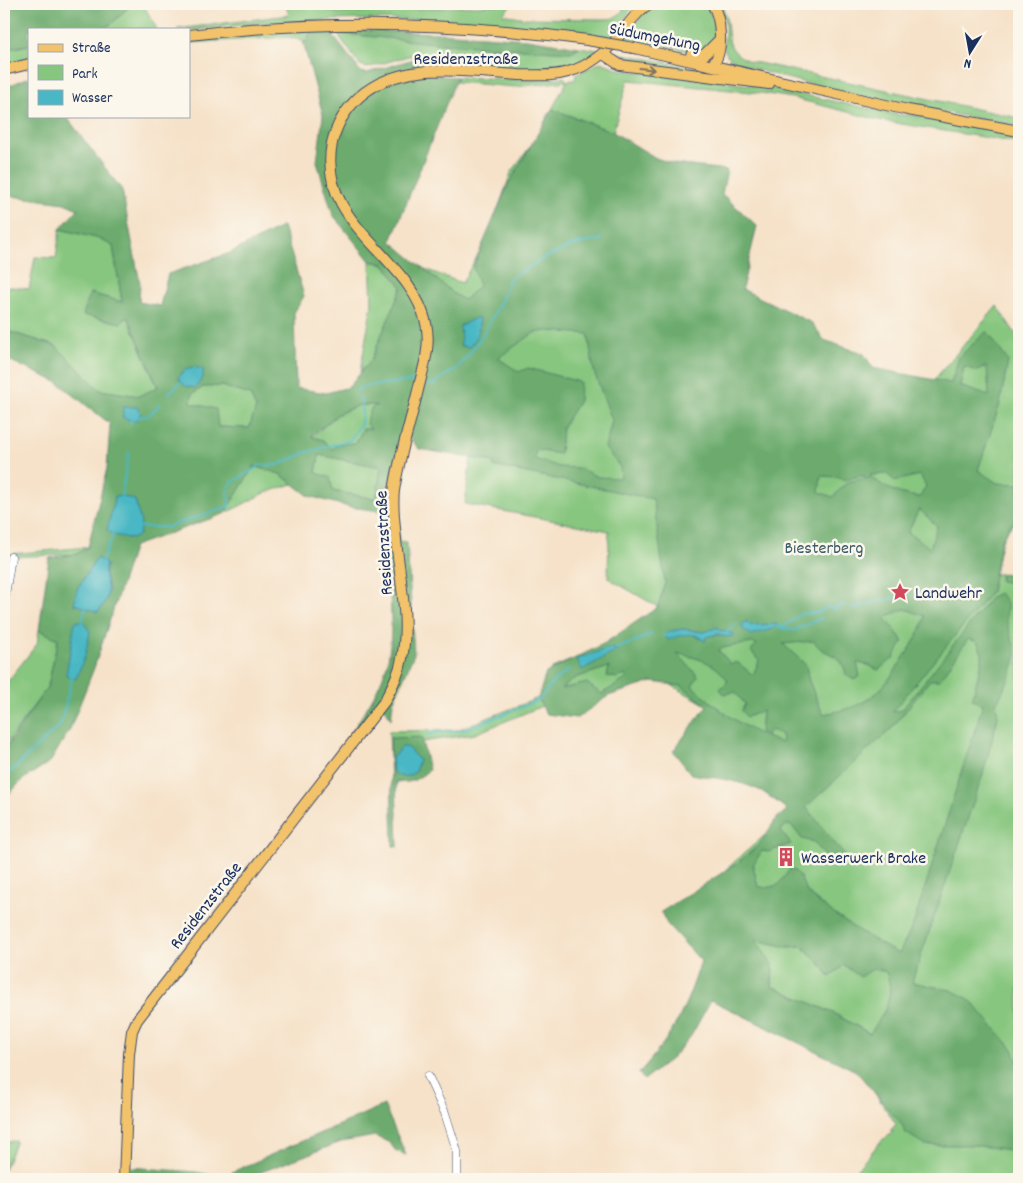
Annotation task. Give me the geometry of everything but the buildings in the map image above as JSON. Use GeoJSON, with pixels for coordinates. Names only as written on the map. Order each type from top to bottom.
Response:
{"type":"FeatureCollection","features":[{"type":"Feature","properties":{"kind":"main road","name":"Residenzstraße"},"geometry":{"type":"LineString","coordinates":[[632,20],[638,4]]}},
{"type":"Feature","properties":{"kind":"main road","name":"Residenzstraße"},"geometry":{"type":"LineString","coordinates":[[124,1179],[129,1054],[132,1031],[137,1020],[384,702],[400,666],[404,623],[394,494],[426,360],[426,324],[418,302],[408,287],[349,216],[340,200],[330,173],[330,156],[334,132],[347,110],[359,97],[386,80],[401,75],[420,71],[551,75],[570,72],[587,65],[603,54],[632,20],[650,4]]}},
{"type":"Feature","properties":{"kind":"main road"},"geometry":{"type":"LineString","coordinates":[[712,4],[720,22],[717,58],[713,64]]}},
{"type":"Feature","properties":{"kind":"main road","name":"Südumgehung"},"geometry":{"type":"LineString","coordinates":[[190,35],[302,25],[343,24],[459,27],[587,40],[713,64],[908,110],[1019,130]]}},
{"type":"Feature","properties":{"kind":"main road"},"geometry":{"type":"LineString","coordinates":[[663,54],[704,55],[719,44]]}},
{"type":"Feature","properties":{"kind":"main road"},"geometry":{"type":"LineString","coordinates":[[719,44],[733,66],[746,73]]}},
{"type":"Feature","properties":{"kind":"main road"},"geometry":{"type":"LineString","coordinates":[[603,54],[620,65],[814,89]]}},
{"type":"Feature","properties":{"kind":"main road"},"geometry":{"type":"LineString","coordinates":[[4,70],[28,64]]}},
{"type":"Feature","properties":{"kind":"street"},"geometry":{"type":"LineString","coordinates":[[4,601],[11,557]]}},
{"type":"Feature","properties":{"kind":"street"},"geometry":{"type":"LineString","coordinates":[[428,1076],[445,1114],[457,1151],[457,1179]]}},
{"type":"Feature","properties":{"kind":"green space"},"geometry":{"type":"Polygon","coordinates":[[[4,4],[132,4],[110,25],[104,28],[28,28],[28,45],[4,50],[4,4]]]}},
{"type":"Feature","properties":{"kind":"green space"},"geometry":{"type":"Polygon","coordinates":[[[132,4],[143,4],[156,28],[104,28],[110,25],[132,4]]]}},
{"type":"Feature","properties":{"kind":"green space"},"geometry":{"type":"Polygon","coordinates":[[[285,4],[315,4],[339,13],[512,4],[503,14],[525,18],[603,19],[620,14],[626,4],[634,4],[613,37],[515,26],[392,19],[270,23],[190,31],[190,28],[185,28],[289,15],[285,4]]]}},
{"type":"Feature","properties":{"kind":"green space"},"geometry":{"type":"Polygon","coordinates":[[[663,4],[704,4],[707,6],[716,26],[713,43],[702,51],[695,52],[623,38],[646,11],[656,9],[663,4]]]}},
{"type":"Feature","properties":{"kind":"green space"},"geometry":{"type":"Polygon","coordinates":[[[716,4],[721,4],[725,14],[730,44],[739,56],[749,61],[1019,118],[1019,126],[864,96],[773,74],[742,64],[727,55],[725,51],[724,22],[716,4]]]}},
{"type":"Feature","properties":{"kind":"green space","name":"Biesterberg"},"geometry":{"type":"Polygon","coordinates":[[[328,29],[361,72],[367,73],[414,59],[425,62],[428,75],[457,77],[391,241],[454,294],[464,300],[479,286],[473,267],[508,185],[552,109],[613,132],[656,158],[674,164],[727,170],[722,194],[757,226],[742,289],[812,323],[824,340],[864,354],[873,368],[951,383],[959,357],[987,331],[1008,361],[1000,404],[978,470],[997,483],[1019,484],[1019,521],[1009,526],[1001,541],[991,592],[892,712],[902,710],[991,597],[999,593],[1007,604],[1006,616],[1016,656],[1014,666],[996,703],[998,717],[983,774],[912,982],[951,990],[969,999],[1013,1049],[1019,1066],[1019,1151],[971,1145],[925,1145],[906,1133],[902,1125],[856,1071],[711,1000],[691,1036],[672,1058],[644,1080],[639,1073],[670,1034],[684,1008],[701,961],[667,924],[661,912],[736,864],[759,845],[776,819],[787,810],[766,793],[754,788],[730,781],[691,774],[673,751],[707,706],[682,686],[652,682],[608,696],[577,718],[546,714],[538,698],[546,673],[605,643],[658,607],[665,583],[653,499],[493,466],[494,462],[419,449],[409,437],[394,474],[399,541],[407,542],[414,654],[393,703],[391,719],[386,710],[378,705],[345,747],[343,745],[377,690],[389,654],[391,613],[386,534],[389,512],[349,507],[309,496],[280,474],[254,466],[224,514],[134,546],[94,668],[70,729],[51,761],[22,780],[4,800],[4,750],[48,686],[58,639],[39,630],[49,558],[77,554],[88,547],[107,468],[110,424],[57,382],[4,358],[4,330],[56,346],[100,390],[139,396],[158,387],[128,317],[121,323],[83,315],[90,293],[122,302],[113,246],[100,239],[60,229],[78,209],[64,203],[4,195],[4,88],[28,77],[28,118],[68,118],[122,190],[140,283],[139,302],[160,306],[168,274],[230,253],[283,226],[304,296],[294,313],[296,388],[326,393],[349,387],[371,360],[402,287],[384,264],[370,261],[333,215],[317,162],[323,115],[303,42],[307,42],[311,30],[328,29]],[[480,320],[461,325],[461,346],[480,320]],[[548,331],[534,333],[498,358],[519,372],[528,368],[580,382],[579,401],[562,428],[560,454],[536,450],[535,459],[560,467],[579,468],[598,477],[621,478],[620,467],[605,448],[612,420],[594,372],[588,334],[548,331]],[[987,366],[977,371],[964,367],[960,386],[989,396],[987,366]],[[222,386],[203,387],[192,394],[191,403],[216,409],[218,427],[249,428],[256,408],[250,395],[222,386]],[[359,405],[338,414],[313,434],[312,437],[323,440],[332,449],[340,444],[356,443],[363,429],[371,429],[366,423],[371,409],[377,405],[359,405]],[[319,455],[316,473],[330,477],[333,491],[376,499],[381,467],[319,455]],[[887,474],[859,476],[845,480],[838,477],[821,476],[819,492],[833,497],[847,482],[871,477],[882,485],[906,495],[920,497],[926,486],[920,475],[895,481],[887,474]],[[919,509],[908,532],[930,548],[937,526],[919,509]],[[97,558],[77,589],[109,590],[104,572],[106,564],[97,558]],[[905,609],[885,617],[903,641],[894,658],[878,670],[868,665],[857,663],[860,676],[854,680],[846,675],[841,661],[822,650],[814,641],[783,644],[806,665],[809,681],[823,714],[862,703],[880,689],[888,681],[914,643],[925,616],[905,609]],[[718,628],[704,632],[682,629],[667,632],[692,634],[705,641],[706,637],[710,636],[734,634],[718,630],[718,628]],[[968,639],[940,680],[930,680],[892,728],[806,807],[845,856],[836,859],[832,865],[814,842],[802,839],[792,826],[786,825],[781,831],[791,844],[768,852],[762,851],[753,865],[758,886],[766,888],[778,885],[790,869],[794,870],[807,892],[829,911],[899,954],[914,922],[983,704],[972,699],[982,661],[982,653],[977,642],[968,639]],[[757,644],[720,648],[719,651],[731,664],[737,662],[753,675],[759,661],[751,651],[757,644]],[[677,653],[698,676],[692,686],[723,712],[757,733],[782,743],[781,734],[770,730],[766,735],[760,732],[762,711],[747,717],[741,711],[745,704],[735,692],[724,694],[720,689],[728,681],[718,669],[699,659],[677,653]],[[609,667],[575,678],[561,689],[587,683],[601,694],[626,679],[626,675],[616,678],[607,676],[609,667]],[[756,940],[773,966],[772,986],[833,1013],[870,1034],[884,1012],[890,990],[886,972],[875,968],[860,977],[844,965],[830,977],[819,962],[802,946],[788,947],[756,940]]]}},
{"type":"Feature","properties":{"kind":"green space"},"geometry":{"type":"Polygon","coordinates":[[[334,29],[527,39],[579,47],[571,52],[444,44],[337,33],[334,29]]]}},
{"type":"Feature","properties":{"kind":"green space"},"geometry":{"type":"Polygon","coordinates":[[[311,30],[307,42],[288,37],[190,43],[190,40],[311,30]]]}},
{"type":"Feature","properties":{"kind":"green space"},"geometry":{"type":"Polygon","coordinates":[[[337,33],[444,44],[571,52],[579,47],[599,50],[577,65],[546,71],[448,66],[430,56],[408,56],[367,68],[359,64],[337,33]]]}},
{"type":"Feature","properties":{"kind":"green space"},"geometry":{"type":"Polygon","coordinates":[[[28,45],[28,59],[4,65],[4,50],[28,45]]]}},
{"type":"Feature","properties":{"kind":"green space"},"geometry":{"type":"Polygon","coordinates":[[[613,52],[752,79],[619,61],[611,54],[613,52]]]}},
{"type":"Feature","properties":{"kind":"green space"},"geometry":{"type":"Polygon","coordinates":[[[601,62],[622,70],[767,87],[899,115],[913,115],[1019,135],[1019,143],[883,121],[793,98],[761,93],[628,80],[613,132],[552,109],[567,81],[515,87],[455,82],[457,77],[534,80],[564,77],[568,81],[576,79],[575,75],[601,62]]]}},
{"type":"Feature","properties":{"kind":"green space","name":"Biesterberg"},"geometry":{"type":"Polygon","coordinates":[[[544,127],[719,199],[741,294],[813,344],[927,388],[997,306],[1019,339],[1019,520],[1004,537],[999,551],[995,574],[1019,573],[1019,1179],[849,1179],[881,1141],[893,1132],[890,1131],[896,1124],[860,1072],[874,1029],[871,1034],[833,1013],[772,986],[773,966],[755,939],[788,947],[802,946],[819,962],[830,977],[844,965],[883,971],[714,880],[791,812],[759,789],[720,774],[708,706],[666,682],[644,682],[586,704],[541,704],[542,706],[475,734],[422,742],[421,737],[411,781],[391,784],[389,731],[457,730],[538,698],[547,693],[544,679],[552,668],[605,646],[658,607],[608,578],[609,531],[465,504],[471,456],[437,357],[417,266],[462,283],[487,238],[511,173],[544,127]]]}},
{"type":"Feature","properties":{"kind":"green space"},"geometry":{"type":"Polygon","coordinates":[[[60,229],[100,239],[113,246],[122,302],[90,293],[128,317],[158,388],[139,396],[100,390],[56,346],[4,330],[4,286],[29,289],[35,257],[56,258],[60,229]]]}},
{"type":"Feature","properties":{"kind":"green space"},"geometry":{"type":"Polygon","coordinates":[[[370,261],[384,264],[402,287],[371,360],[360,372],[372,304],[370,261]]]}},
{"type":"Feature","properties":{"kind":"green space"},"geometry":{"type":"Polygon","coordinates":[[[222,386],[250,395],[256,408],[250,428],[217,427],[190,403],[192,394],[203,387],[222,386]]]}},
{"type":"Feature","properties":{"kind":"green space"},"geometry":{"type":"Polygon","coordinates":[[[359,405],[377,405],[371,429],[363,429],[356,443],[340,444],[332,450],[323,440],[312,437],[338,414],[359,405]]]}},
{"type":"Feature","properties":{"kind":"green space"},"geometry":{"type":"Polygon","coordinates":[[[319,455],[381,467],[377,499],[332,491],[316,473],[319,455]]]}},
{"type":"Feature","properties":{"kind":"green space"},"geometry":{"type":"Polygon","coordinates":[[[254,466],[280,474],[293,484],[265,493],[224,514],[254,466]]]}},
{"type":"Feature","properties":{"kind":"green space"},"geometry":{"type":"Polygon","coordinates":[[[88,547],[77,554],[11,557],[9,554],[88,547]]]}},
{"type":"Feature","properties":{"kind":"green space"},"geometry":{"type":"Polygon","coordinates":[[[1019,574],[1019,584],[1000,581],[1000,575],[1019,574]]]}},
{"type":"Feature","properties":{"kind":"green space"},"geometry":{"type":"Polygon","coordinates":[[[39,630],[58,639],[48,686],[4,747],[4,686],[37,644],[39,630]]]}},
{"type":"Feature","properties":{"kind":"green space"},"geometry":{"type":"Polygon","coordinates":[[[421,737],[429,770],[414,780],[406,782],[396,781],[398,847],[393,846],[390,738],[421,737]]]}},
{"type":"Feature","properties":{"kind":"green space"},"geometry":{"type":"Polygon","coordinates":[[[384,1105],[406,1155],[395,1150],[390,1143],[375,1136],[341,1142],[248,1177],[234,1177],[232,1172],[384,1105]]]}},
{"type":"Feature","properties":{"kind":"green space"},"geometry":{"type":"Polygon","coordinates":[[[16,1141],[4,1170],[4,1142],[16,1141]]]}},
{"type":"Feature","properties":{"kind":"green space"},"geometry":{"type":"Polygon","coordinates":[[[128,1167],[196,1172],[220,1177],[220,1179],[127,1173],[128,1167]]]}},
{"type":"Feature","properties":{"kind":"water"},"geometry":{"type":"Polygon","coordinates":[[[477,317],[479,328],[474,341],[469,347],[461,346],[460,326],[477,317]]]}},
{"type":"Feature","properties":{"kind":"water"},"geometry":{"type":"Polygon","coordinates":[[[193,367],[203,369],[203,378],[195,388],[185,386],[178,378],[185,369],[193,367]]]}},
{"type":"Feature","properties":{"kind":"water"},"geometry":{"type":"Polygon","coordinates":[[[123,407],[137,407],[141,413],[136,421],[123,418],[123,407]]]}},
{"type":"Feature","properties":{"kind":"water"},"geometry":{"type":"Polygon","coordinates":[[[121,496],[135,500],[141,523],[139,535],[132,539],[114,535],[107,530],[115,497],[121,496]]]}},
{"type":"Feature","properties":{"kind":"water"},"geometry":{"type":"Polygon","coordinates":[[[97,558],[106,564],[105,578],[108,592],[98,612],[74,604],[77,589],[97,558]]]}},
{"type":"Feature","properties":{"kind":"water"},"geometry":{"type":"Polygon","coordinates":[[[83,621],[90,632],[85,656],[76,679],[66,675],[75,622],[83,621]]]}},
{"type":"Feature","properties":{"kind":"water"},"geometry":{"type":"Polygon","coordinates":[[[747,621],[750,625],[777,624],[773,629],[751,635],[743,629],[742,624],[747,621]]]}},
{"type":"Feature","properties":{"kind":"water"},"geometry":{"type":"Polygon","coordinates":[[[718,627],[719,630],[734,634],[733,636],[724,637],[718,634],[706,637],[705,642],[701,638],[692,635],[683,635],[668,640],[666,637],[667,632],[682,629],[704,632],[718,627]]]}},
{"type":"Feature","properties":{"kind":"water"},"geometry":{"type":"Polygon","coordinates":[[[610,648],[618,650],[582,670],[577,660],[610,648]]]}},
{"type":"Feature","properties":{"kind":"water"},"geometry":{"type":"Polygon","coordinates":[[[402,747],[407,747],[419,760],[415,772],[406,776],[400,776],[393,771],[392,758],[402,747]]]}},
{"type":"Feature","properties":{"kind":"waterway"},"geometry":{"type":"LineString","coordinates":[[427,384],[433,385],[458,367],[465,359],[495,314],[509,280],[542,259],[573,245],[602,239]]}},
{"type":"Feature","properties":{"kind":"waterway"},"geometry":{"type":"LineString","coordinates":[[357,390],[365,386],[413,381]]}},
{"type":"Feature","properties":{"kind":"waterway"},"geometry":{"type":"LineString","coordinates":[[169,393],[181,382]]}},
{"type":"Feature","properties":{"kind":"waterway"},"geometry":{"type":"LineString","coordinates":[[139,527],[167,527],[230,506],[229,485],[261,465],[278,465],[304,453],[350,440],[361,424],[360,398]]}},
{"type":"Feature","properties":{"kind":"waterway"},"geometry":{"type":"LineString","coordinates":[[138,417],[148,416],[160,404]]}},
{"type":"Feature","properties":{"kind":"waterway"},"geometry":{"type":"LineString","coordinates":[[131,423],[133,418]]}},
{"type":"Feature","properties":{"kind":"waterway"},"geometry":{"type":"LineString","coordinates":[[121,497],[129,452]]}},
{"type":"Feature","properties":{"kind":"waterway"},"geometry":{"type":"LineString","coordinates":[[101,563],[114,533]]}},
{"type":"Feature","properties":{"kind":"waterway"},"geometry":{"type":"LineString","coordinates":[[851,608],[855,609],[866,604],[909,595]]}},
{"type":"Feature","properties":{"kind":"waterway"},"geometry":{"type":"LineString","coordinates":[[773,626],[784,627],[801,614],[819,612],[828,607],[835,609],[841,605],[845,606]]}},
{"type":"Feature","properties":{"kind":"waterway"},"geometry":{"type":"LineString","coordinates":[[82,623],[85,608]]}},
{"type":"Feature","properties":{"kind":"waterway"},"geometry":{"type":"LineString","coordinates":[[780,628],[795,630],[822,618]]}},
{"type":"Feature","properties":{"kind":"waterway"},"geometry":{"type":"LineString","coordinates":[[726,633],[737,623]]}},
{"type":"Feature","properties":{"kind":"waterway"},"geometry":{"type":"LineString","coordinates":[[616,649],[652,634]]}},
{"type":"Feature","properties":{"kind":"waterway"},"geometry":{"type":"LineString","coordinates":[[663,636],[668,635]]}},
{"type":"Feature","properties":{"kind":"waterway"},"geometry":{"type":"LineString","coordinates":[[427,734],[464,730],[539,700],[555,680],[570,669]]}},
{"type":"Feature","properties":{"kind":"waterway"},"geometry":{"type":"LineString","coordinates":[[4,778],[61,724],[72,677]]}},
{"type":"Feature","properties":{"kind":"place","name":"Landwehr"},"geometry":{"type":"Point","coordinates":[900,592]}},
{"type":"Feature","properties":{"kind":"place","name":"Wasserwerk Brake"},"geometry":{"type":"Point","coordinates":[786,857]}}]}
